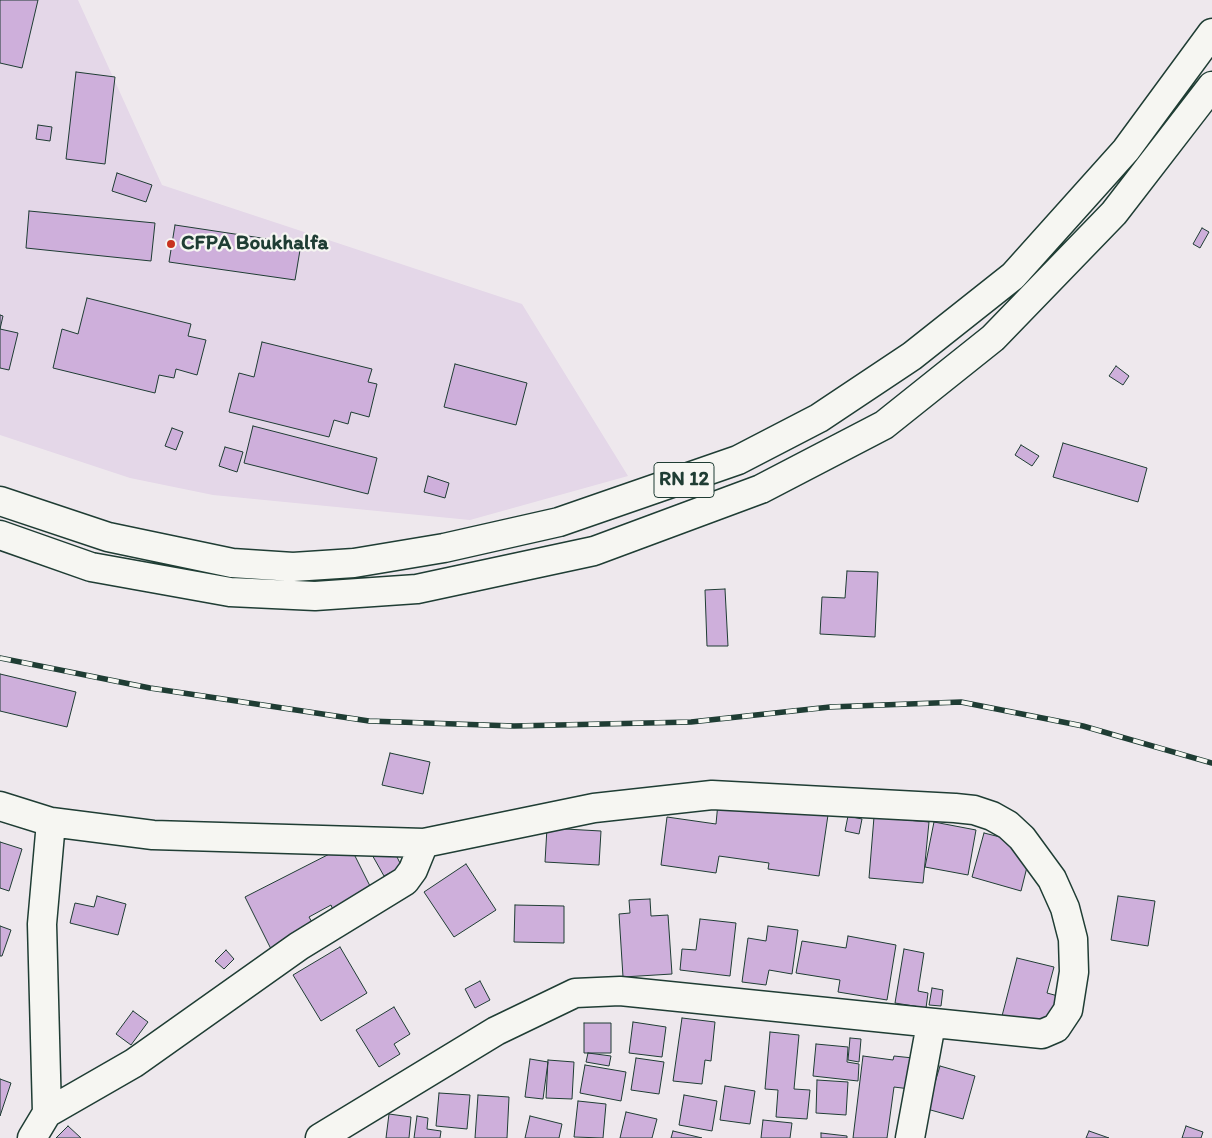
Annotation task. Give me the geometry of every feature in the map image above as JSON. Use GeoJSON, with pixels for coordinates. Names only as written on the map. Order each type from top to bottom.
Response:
{"type":"FeatureCollection","features":[{"type":"Feature","properties":{"kind":"main road","name":"RN 12"},"geometry":{"type":"LineString","coordinates":[[0,501],[108,537],[232,563],[293,567],[354,563],[444,548],[559,522],[738,460],[820,418],[905,361],[1013,276],[1126,150],[1212,33]]}},
{"type":"Feature","properties":{"kind":"main road","name":"RN 12"},"geometry":{"type":"LineString","coordinates":[[0,535],[91,567],[230,592],[315,596],[417,589],[594,551],[761,489],[884,425],[993,338],[1114,213],[1212,86]]}},
{"type":"Feature","properties":{"kind":"main road"},"geometry":{"type":"LineString","coordinates":[[0,806],[51,822],[153,835],[424,843],[594,808],[712,795],[955,808],[974,810],[992,816],[1008,825],[1022,838],[1052,879],[1066,908],[1073,940],[1074,964],[1068,1010],[1056,1028],[1042,1034],[620,991],[575,993],[496,1031],[320,1138]]}},
{"type":"Feature","properties":{"kind":"main road"},"geometry":{"type":"LineString","coordinates":[[47,1113],[42,924],[51,822]]}},
{"type":"Feature","properties":{"kind":"main road"},"geometry":{"type":"LineString","coordinates":[[32,1138],[47,1113],[134,1063],[299,946],[405,881],[417,863],[424,843]]}},
{"type":"Feature","properties":{"kind":"main road"},"geometry":{"type":"LineString","coordinates":[[910,1138],[931,1024]]}},
{"type":"Feature","properties":{"kind":"shaded area","name":"CFPA Boukhalfa"},"geometry":{"type":"Polygon","coordinates":[[[0,0],[78,0],[162,185],[522,304],[628,476],[470,520],[213,495],[130,478],[0,435],[0,0]]]}},
{"type":"Feature","properties":{"kind":"building"},"geometry":{"type":"Polygon","coordinates":[[[0,0],[38,0],[22,68],[0,63],[0,0]]]}},
{"type":"Feature","properties":{"kind":"building"},"geometry":{"type":"Polygon","coordinates":[[[76,72],[115,77],[105,164],[66,159],[76,72]]]}},
{"type":"Feature","properties":{"kind":"building"},"geometry":{"type":"Polygon","coordinates":[[[38,125],[52,127],[50,141],[36,139],[38,125]]]}},
{"type":"Feature","properties":{"kind":"building"},"geometry":{"type":"Polygon","coordinates":[[[117,173],[152,185],[146,202],[112,191],[117,173]]]}},
{"type":"Feature","properties":{"kind":"building"},"geometry":{"type":"Polygon","coordinates":[[[29,211],[155,223],[151,261],[26,248],[29,211]]]}},
{"type":"Feature","properties":{"kind":"building"},"geometry":{"type":"Polygon","coordinates":[[[175,225],[301,244],[295,280],[169,262],[175,225]]]}},
{"type":"Feature","properties":{"kind":"building"},"geometry":{"type":"Polygon","coordinates":[[[1202,228],[1209,232],[1200,248],[1193,244],[1202,228]]]}},
{"type":"Feature","properties":{"kind":"building"},"geometry":{"type":"Polygon","coordinates":[[[87,298],[191,324],[188,336],[206,340],[197,375],[176,369],[174,378],[159,375],[155,393],[53,368],[62,329],[78,334],[87,298]]]}},
{"type":"Feature","properties":{"kind":"building"},"geometry":{"type":"Polygon","coordinates":[[[0,315],[3,316],[0,329],[0,315]]]}},
{"type":"Feature","properties":{"kind":"building"},"geometry":{"type":"Polygon","coordinates":[[[0,329],[18,333],[9,370],[0,368],[0,329]]]}},
{"type":"Feature","properties":{"kind":"building"},"geometry":{"type":"Polygon","coordinates":[[[262,342],[372,369],[368,382],[377,384],[369,417],[351,412],[348,424],[334,420],[329,437],[229,412],[239,373],[254,377],[262,342]]]}},
{"type":"Feature","properties":{"kind":"building"},"geometry":{"type":"Polygon","coordinates":[[[455,364],[527,383],[516,425],[444,407],[455,364]]]}},
{"type":"Feature","properties":{"kind":"building"},"geometry":{"type":"Polygon","coordinates":[[[1116,366],[1129,376],[1123,385],[1109,376],[1116,366]]]}},
{"type":"Feature","properties":{"kind":"building"},"geometry":{"type":"Polygon","coordinates":[[[253,426],[377,458],[368,494],[244,463],[253,426]]]}},
{"type":"Feature","properties":{"kind":"building"},"geometry":{"type":"Polygon","coordinates":[[[172,428],[183,432],[176,450],[165,446],[172,428]]]}},
{"type":"Feature","properties":{"kind":"building"},"geometry":{"type":"Polygon","coordinates":[[[1063,443],[1147,468],[1138,502],[1053,477],[1063,443]]]}},
{"type":"Feature","properties":{"kind":"building"},"geometry":{"type":"Polygon","coordinates":[[[1021,445],[1039,456],[1032,466],[1015,455],[1021,445]]]}},
{"type":"Feature","properties":{"kind":"building"},"geometry":{"type":"Polygon","coordinates":[[[225,447],[243,452],[237,472],[219,466],[225,447]]]}},
{"type":"Feature","properties":{"kind":"building"},"geometry":{"type":"Polygon","coordinates":[[[428,476],[449,483],[445,498],[424,492],[428,476]]]}},
{"type":"Feature","properties":{"kind":"building"},"geometry":{"type":"Polygon","coordinates":[[[847,571],[878,572],[875,637],[820,634],[822,597],[845,598],[847,571]]]}},
{"type":"Feature","properties":{"kind":"building"},"geometry":{"type":"Polygon","coordinates":[[[725,589],[728,646],[707,646],[705,590],[725,589]]]}},
{"type":"Feature","properties":{"kind":"building"},"geometry":{"type":"Polygon","coordinates":[[[0,674],[76,692],[67,727],[0,711],[0,674]]]}},
{"type":"Feature","properties":{"kind":"building"},"geometry":{"type":"Polygon","coordinates":[[[390,753],[430,762],[423,794],[382,785],[390,753]]]}},
{"type":"Feature","properties":{"kind":"building"},"geometry":{"type":"Polygon","coordinates":[[[718,803],[828,815],[819,876],[768,869],[769,863],[719,856],[716,873],[661,865],[667,817],[716,824],[718,803]]]}},
{"type":"Feature","properties":{"kind":"building"},"geometry":{"type":"Polygon","coordinates":[[[848,816],[862,819],[859,834],[845,831],[848,816]]]}},
{"type":"Feature","properties":{"kind":"building"},"geometry":{"type":"Polygon","coordinates":[[[874,817],[929,822],[923,883],[869,878],[874,817]]]}},
{"type":"Feature","properties":{"kind":"building"},"geometry":{"type":"Polygon","coordinates":[[[934,822],[976,830],[968,875],[925,867],[934,822]]]}},
{"type":"Feature","properties":{"kind":"building"},"geometry":{"type":"Polygon","coordinates":[[[547,828],[601,831],[599,865],[545,862],[547,828]]]}},
{"type":"Feature","properties":{"kind":"building"},"geometry":{"type":"Polygon","coordinates":[[[984,833],[1020,842],[1017,856],[1029,859],[1021,891],[972,877],[984,833]]]}},
{"type":"Feature","properties":{"kind":"building"},"geometry":{"type":"Polygon","coordinates":[[[0,842],[22,849],[9,891],[0,888],[0,842]]]}},
{"type":"Feature","properties":{"kind":"building"},"geometry":{"type":"Polygon","coordinates":[[[390,843],[402,867],[384,876],[371,853],[390,843]]]}},
{"type":"Feature","properties":{"kind":"building"},"geometry":{"type":"Polygon","coordinates":[[[349,844],[372,890],[333,910],[331,905],[309,917],[318,933],[274,955],[245,897],[349,844]]]}},
{"type":"Feature","properties":{"kind":"building"},"geometry":{"type":"Polygon","coordinates":[[[466,864],[496,910],[454,937],[424,892],[466,864]]]}},
{"type":"Feature","properties":{"kind":"building"},"geometry":{"type":"Polygon","coordinates":[[[97,896],[126,904],[118,935],[70,923],[75,903],[94,907],[97,896]]]}},
{"type":"Feature","properties":{"kind":"building"},"geometry":{"type":"Polygon","coordinates":[[[1118,896],[1155,901],[1148,946],[1111,940],[1118,896]]]}},
{"type":"Feature","properties":{"kind":"building"},"geometry":{"type":"Polygon","coordinates":[[[650,899],[651,916],[668,915],[672,974],[623,977],[619,914],[630,913],[629,900],[650,899]]]}},
{"type":"Feature","properties":{"kind":"building"},"geometry":{"type":"Polygon","coordinates":[[[515,905],[564,906],[564,943],[514,942],[515,905]]]}},
{"type":"Feature","properties":{"kind":"building"},"geometry":{"type":"Polygon","coordinates":[[[700,919],[736,923],[730,976],[680,970],[682,949],[696,950],[700,919]]]}},
{"type":"Feature","properties":{"kind":"building"},"geometry":{"type":"Polygon","coordinates":[[[0,926],[11,930],[2,956],[0,956],[0,926]]]}},
{"type":"Feature","properties":{"kind":"building"},"geometry":{"type":"Polygon","coordinates":[[[768,926],[798,930],[792,974],[769,970],[766,985],[742,982],[748,938],[766,941],[768,926]]]}},
{"type":"Feature","properties":{"kind":"building"},"geometry":{"type":"Polygon","coordinates":[[[848,936],[896,945],[887,1000],[838,992],[840,980],[796,973],[802,941],[846,948],[848,936]]]}},
{"type":"Feature","properties":{"kind":"building"},"geometry":{"type":"Polygon","coordinates":[[[340,947],[367,993],[321,1021],[293,975],[340,947]]]}},
{"type":"Feature","properties":{"kind":"building"},"geometry":{"type":"Polygon","coordinates":[[[904,949],[924,953],[918,991],[928,993],[926,1008],[895,1003],[904,949]]]}},
{"type":"Feature","properties":{"kind":"building"},"geometry":{"type":"Polygon","coordinates":[[[226,950],[234,959],[224,969],[215,961],[226,950]]]}},
{"type":"Feature","properties":{"kind":"building"},"geometry":{"type":"Polygon","coordinates":[[[1017,958],[1054,967],[1047,993],[1058,996],[1050,1028],[1002,1016],[1017,958]]]}},
{"type":"Feature","properties":{"kind":"building"},"geometry":{"type":"Polygon","coordinates":[[[480,981],[490,1000],[475,1008],[465,989],[480,981]]]}},
{"type":"Feature","properties":{"kind":"building"},"geometry":{"type":"Polygon","coordinates":[[[932,988],[943,990],[941,1006],[929,1005],[932,988]]]}},
{"type":"Feature","properties":{"kind":"building"},"geometry":{"type":"Polygon","coordinates":[[[394,1007],[410,1034],[394,1044],[400,1054],[379,1067],[356,1030],[394,1007]]]}},
{"type":"Feature","properties":{"kind":"building"},"geometry":{"type":"Polygon","coordinates":[[[133,1011],[148,1022],[131,1045],[116,1034],[133,1011]]]}},
{"type":"Feature","properties":{"kind":"building"},"geometry":{"type":"Polygon","coordinates":[[[682,1018],[715,1022],[711,1061],[705,1060],[702,1084],[673,1081],[682,1018]]]}},
{"type":"Feature","properties":{"kind":"building"},"geometry":{"type":"Polygon","coordinates":[[[633,1022],[666,1027],[662,1057],[629,1053],[633,1022]]]}},
{"type":"Feature","properties":{"kind":"building"},"geometry":{"type":"Polygon","coordinates":[[[584,1023],[611,1023],[611,1053],[584,1053],[584,1023]]]}},
{"type":"Feature","properties":{"kind":"building"},"geometry":{"type":"Polygon","coordinates":[[[770,1032],[799,1035],[794,1089],[810,1090],[807,1119],[776,1117],[778,1090],[765,1089],[770,1032]]]}},
{"type":"Feature","properties":{"kind":"building"},"geometry":{"type":"Polygon","coordinates":[[[850,1038],[861,1039],[859,1062],[848,1060],[850,1038]]]}},
{"type":"Feature","properties":{"kind":"building"},"geometry":{"type":"Polygon","coordinates":[[[816,1044],[848,1047],[847,1062],[859,1064],[858,1081],[813,1076],[816,1044]]]}},
{"type":"Feature","properties":{"kind":"building"},"geometry":{"type":"Polygon","coordinates":[[[588,1053],[611,1056],[609,1066],[586,1062],[588,1053]]]}},
{"type":"Feature","properties":{"kind":"building"},"geometry":{"type":"Polygon","coordinates":[[[863,1056],[893,1060],[894,1056],[913,1058],[910,1089],[894,1087],[887,1138],[853,1138],[863,1056]]]}},
{"type":"Feature","properties":{"kind":"building"},"geometry":{"type":"Polygon","coordinates":[[[636,1058],[664,1062],[659,1094],[631,1090],[636,1058]]]}},
{"type":"Feature","properties":{"kind":"building"},"geometry":{"type":"Polygon","coordinates":[[[530,1059],[548,1062],[543,1099],[525,1097],[530,1059]]]}},
{"type":"Feature","properties":{"kind":"building"},"geometry":{"type":"Polygon","coordinates":[[[548,1060],[574,1062],[572,1099],[546,1098],[548,1060]]]}},
{"type":"Feature","properties":{"kind":"building"},"geometry":{"type":"Polygon","coordinates":[[[585,1065],[626,1072],[621,1101],[580,1093],[585,1065]]]}},
{"type":"Feature","properties":{"kind":"building"},"geometry":{"type":"Polygon","coordinates":[[[940,1066],[975,1076],[963,1119],[927,1109],[940,1066]]]}},
{"type":"Feature","properties":{"kind":"building"},"geometry":{"type":"Polygon","coordinates":[[[0,1079],[11,1083],[0,1116],[0,1079]]]}},
{"type":"Feature","properties":{"kind":"building"},"geometry":{"type":"Polygon","coordinates":[[[817,1080],[848,1082],[846,1115],[816,1113],[817,1080]]]}},
{"type":"Feature","properties":{"kind":"building"},"geometry":{"type":"Polygon","coordinates":[[[725,1086],[755,1091],[750,1124],[720,1120],[725,1086]]]}},
{"type":"Feature","properties":{"kind":"building"},"geometry":{"type":"Polygon","coordinates":[[[439,1093],[470,1095],[467,1129],[436,1126],[439,1093]]]}},
{"type":"Feature","properties":{"kind":"building"},"geometry":{"type":"Polygon","coordinates":[[[478,1095],[509,1097],[507,1138],[475,1138],[478,1095]]]}},
{"type":"Feature","properties":{"kind":"building"},"geometry":{"type":"Polygon","coordinates":[[[684,1095],[717,1101],[712,1131],[679,1125],[684,1095]]]}},
{"type":"Feature","properties":{"kind":"building"},"geometry":{"type":"Polygon","coordinates":[[[578,1101],[606,1104],[603,1138],[574,1137],[578,1101]]]}},
{"type":"Feature","properties":{"kind":"building"},"geometry":{"type":"Polygon","coordinates":[[[626,1112],[657,1119],[652,1138],[620,1138],[626,1112]]]}},
{"type":"Feature","properties":{"kind":"building"},"geometry":{"type":"Polygon","coordinates":[[[389,1114],[411,1117],[409,1138],[386,1138],[389,1114]]]}},
{"type":"Feature","properties":{"kind":"building"},"geometry":{"type":"Polygon","coordinates":[[[417,1116],[428,1118],[427,1129],[441,1131],[440,1138],[414,1138],[417,1116]]]}},
{"type":"Feature","properties":{"kind":"building"},"geometry":{"type":"Polygon","coordinates":[[[530,1116],[562,1124],[559,1138],[525,1138],[530,1116]]]}},
{"type":"Feature","properties":{"kind":"building"},"geometry":{"type":"Polygon","coordinates":[[[763,1120],[792,1123],[790,1138],[761,1138],[763,1120]]]}},
{"type":"Feature","properties":{"kind":"building"},"geometry":{"type":"Polygon","coordinates":[[[68,1126],[81,1138],[56,1138],[68,1126]]]}},
{"type":"Feature","properties":{"kind":"building"},"geometry":{"type":"Polygon","coordinates":[[[1186,1126],[1203,1132],[1201,1138],[1182,1138],[1186,1126]]]}},
{"type":"Feature","properties":{"kind":"building"},"geometry":{"type":"Polygon","coordinates":[[[673,1131],[702,1138],[671,1138],[673,1131]]]}},
{"type":"Feature","properties":{"kind":"building"},"geometry":{"type":"Polygon","coordinates":[[[1089,1131],[1109,1138],[1086,1138],[1089,1131]]]}},
{"type":"Feature","properties":{"kind":"building"},"geometry":{"type":"Polygon","coordinates":[[[821,1133],[847,1136],[847,1138],[821,1138],[821,1133]]]}},
{"type":"Feature","properties":{"kind":"railway"},"geometry":{"type":"LineString","coordinates":[[0,658],[150,688],[369,721],[514,726],[691,722],[830,707],[961,702],[1083,726],[1212,763]]}},
{"type":"Feature","properties":{"kind":"place","name":"CFPA Boukhalfa"},"geometry":{"type":"Point","coordinates":[171,244]}}]}
